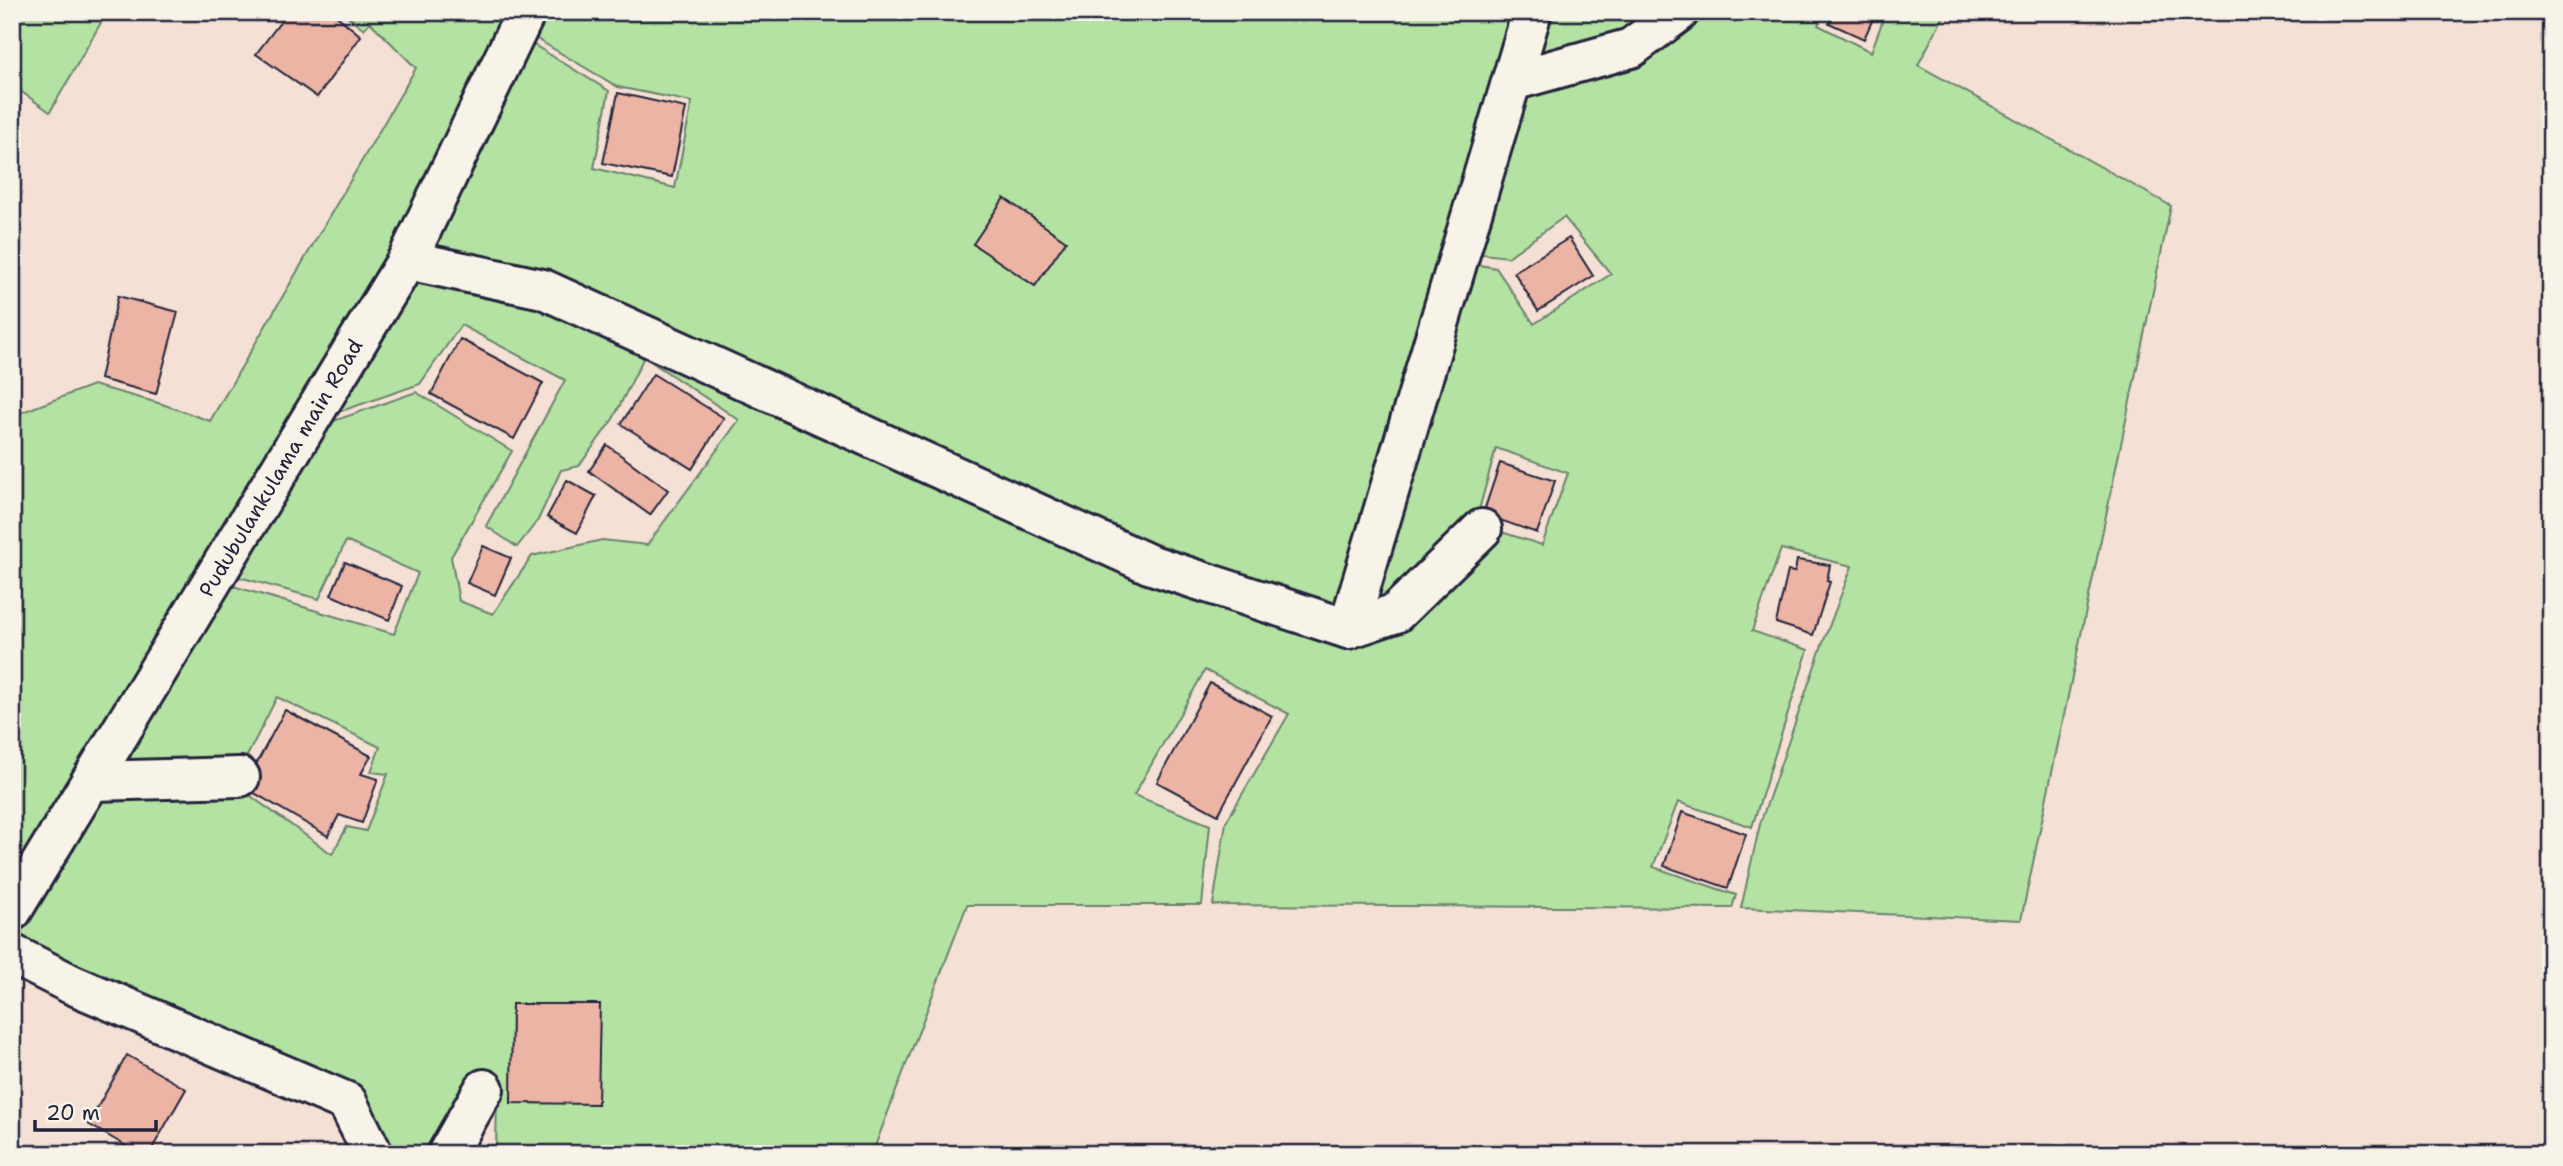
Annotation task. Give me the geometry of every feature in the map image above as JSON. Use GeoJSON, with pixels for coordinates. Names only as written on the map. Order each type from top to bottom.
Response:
{"type":"FeatureCollection","features":[{"type":"Feature","properties":{"kind":"street"},"geometry":{"type":"LineString","coordinates":[[1348,629],[1532,12]]}},
{"type":"Feature","properties":{"kind":"street"},"geometry":{"type":"LineString","coordinates":[[1512,81],[1631,48],[1679,12]]}},
{"type":"Feature","properties":{"kind":"street","name":"Pudubulankulama main Road"},"geometry":{"type":"LineString","coordinates":[[12,911],[407,260],[514,17]]}},
{"type":"Feature","properties":{"kind":"street"},"geometry":{"type":"LineString","coordinates":[[407,260],[543,289],[1149,564],[1348,629],[1396,614],[1482,529]]}},
{"type":"Feature","properties":{"kind":"street"},"geometry":{"type":"LineString","coordinates":[[93,781],[240,777]]}},
{"type":"Feature","properties":{"kind":"street"},"geometry":{"type":"LineString","coordinates":[[12,954],[71,984],[346,1102],[373,1154]]}},
{"type":"Feature","properties":{"kind":"street"},"geometry":{"type":"LineString","coordinates":[[447,1154],[484,1089]]}},
{"type":"Feature","properties":{"kind":"green space"},"geometry":{"type":"Polygon","coordinates":[[[12,12],[107,12],[50,112],[12,85],[12,12]]]}},
{"type":"Feature","properties":{"kind":"green space"},"geometry":{"type":"Polygon","coordinates":[[[342,12],[487,12],[510,28],[434,196],[12,889],[12,416],[93,385],[162,404],[210,421],[416,68],[370,22],[364,29],[342,12]]]}},
{"type":"Feature","properties":{"kind":"green space"},"geometry":{"type":"Polygon","coordinates":[[[536,12],[1522,12],[1346,623],[412,258],[521,37],[609,91],[594,168],[675,188],[692,102],[618,87],[525,32],[536,12]]]}},
{"type":"Feature","properties":{"kind":"green space"},"geometry":{"type":"Polygon","coordinates":[[[1538,12],[1668,12],[1521,75],[1538,12]]]}},
{"type":"Feature","properties":{"kind":"green space"},"geometry":{"type":"Polygon","coordinates":[[[1741,12],[1824,12],[1818,25],[1871,52],[1886,12],[1946,12],[1918,65],[2171,206],[2021,920],[1741,908],[1760,824],[1852,566],[1781,549],[1752,631],[1808,650],[1752,827],[1678,802],[1653,867],[1736,895],[1732,908],[1213,905],[1226,822],[1289,714],[1205,670],[1134,795],[1210,825],[1202,905],[967,905],[872,1154],[496,1154],[497,1089],[482,1080],[439,1154],[383,1154],[353,1096],[153,1018],[12,947],[12,922],[97,787],[238,787],[332,854],[347,827],[366,831],[388,774],[371,772],[380,747],[277,697],[241,768],[106,774],[223,583],[394,634],[418,573],[346,541],[319,599],[228,574],[325,424],[416,392],[512,451],[451,557],[459,601],[493,614],[532,556],[602,540],[647,545],[739,420],[644,357],[613,419],[579,466],[561,470],[538,520],[517,547],[486,526],[565,380],[461,325],[420,384],[330,415],[413,268],[540,295],[735,382],[905,469],[1152,575],[1345,638],[1398,622],[1489,528],[1542,545],[1568,473],[1496,448],[1476,521],[1392,609],[1357,618],[1463,262],[1496,268],[1534,324],[1611,274],[1564,217],[1508,257],[1466,252],[1517,88],[1635,54],[1692,16],[1741,12]]]}},
{"type":"Feature","properties":{"kind":"building"},"geometry":{"type":"Polygon","coordinates":[[[288,12],[332,12],[361,36],[317,97],[256,54],[288,12]]]}},
{"type":"Feature","properties":{"kind":"building"},"geometry":{"type":"Polygon","coordinates":[[[1834,12],[1876,12],[1864,39],[1829,23],[1834,12]]]}},
{"type":"Feature","properties":{"kind":"building"},"geometry":{"type":"Polygon","coordinates":[[[618,93],[686,108],[672,177],[603,163],[618,93]]]}},
{"type":"Feature","properties":{"kind":"building"},"geometry":{"type":"Polygon","coordinates":[[[1004,198],[1066,241],[1035,286],[973,244],[1004,198]]]}},
{"type":"Feature","properties":{"kind":"building"},"geometry":{"type":"Polygon","coordinates":[[[1569,238],[1593,276],[1538,311],[1514,272],[1569,238]]]}},
{"type":"Feature","properties":{"kind":"building"},"geometry":{"type":"Polygon","coordinates":[[[118,296],[178,312],[156,394],[100,379],[118,296]]]}},
{"type":"Feature","properties":{"kind":"building"},"geometry":{"type":"Polygon","coordinates":[[[460,339],[543,383],[514,439],[431,394],[460,339]]]}},
{"type":"Feature","properties":{"kind":"building"},"geometry":{"type":"Polygon","coordinates":[[[653,374],[724,418],[692,469],[621,424],[653,374]]]}},
{"type":"Feature","properties":{"kind":"building"},"geometry":{"type":"Polygon","coordinates":[[[607,445],[668,490],[650,515],[589,471],[607,445]]]}},
{"type":"Feature","properties":{"kind":"building"},"geometry":{"type":"Polygon","coordinates":[[[1500,463],[1555,481],[1537,533],[1483,514],[1500,463]]]}},
{"type":"Feature","properties":{"kind":"building"},"geometry":{"type":"Polygon","coordinates":[[[567,480],[596,496],[577,533],[547,517],[567,480]]]}},
{"type":"Feature","properties":{"kind":"building"},"geometry":{"type":"Polygon","coordinates":[[[483,546],[511,558],[495,595],[467,583],[483,546]]]}},
{"type":"Feature","properties":{"kind":"building"},"geometry":{"type":"Polygon","coordinates":[[[1797,560],[1830,565],[1827,581],[1830,582],[1813,635],[1776,623],[1788,571],[1795,572],[1797,560]]]}},
{"type":"Feature","properties":{"kind":"building"},"geometry":{"type":"Polygon","coordinates":[[[345,562],[402,586],[389,620],[331,595],[345,562]]]}},
{"type":"Feature","properties":{"kind":"building"},"geometry":{"type":"Polygon","coordinates":[[[1210,683],[1272,716],[1218,815],[1157,782],[1210,683]]]}},
{"type":"Feature","properties":{"kind":"building"},"geometry":{"type":"Polygon","coordinates":[[[285,710],[371,756],[361,774],[378,779],[362,823],[339,815],[328,836],[244,787],[285,710]]]}},
{"type":"Feature","properties":{"kind":"building"},"geometry":{"type":"Polygon","coordinates":[[[1682,812],[1746,834],[1728,888],[1664,866],[1682,812]]]}},
{"type":"Feature","properties":{"kind":"building"},"geometry":{"type":"Polygon","coordinates":[[[512,1004],[600,1004],[598,1104],[511,1103],[512,1004]]]}},
{"type":"Feature","properties":{"kind":"building"},"geometry":{"type":"Polygon","coordinates":[[[127,1055],[186,1089],[149,1154],[140,1154],[88,1124],[127,1055]]]}}]}
